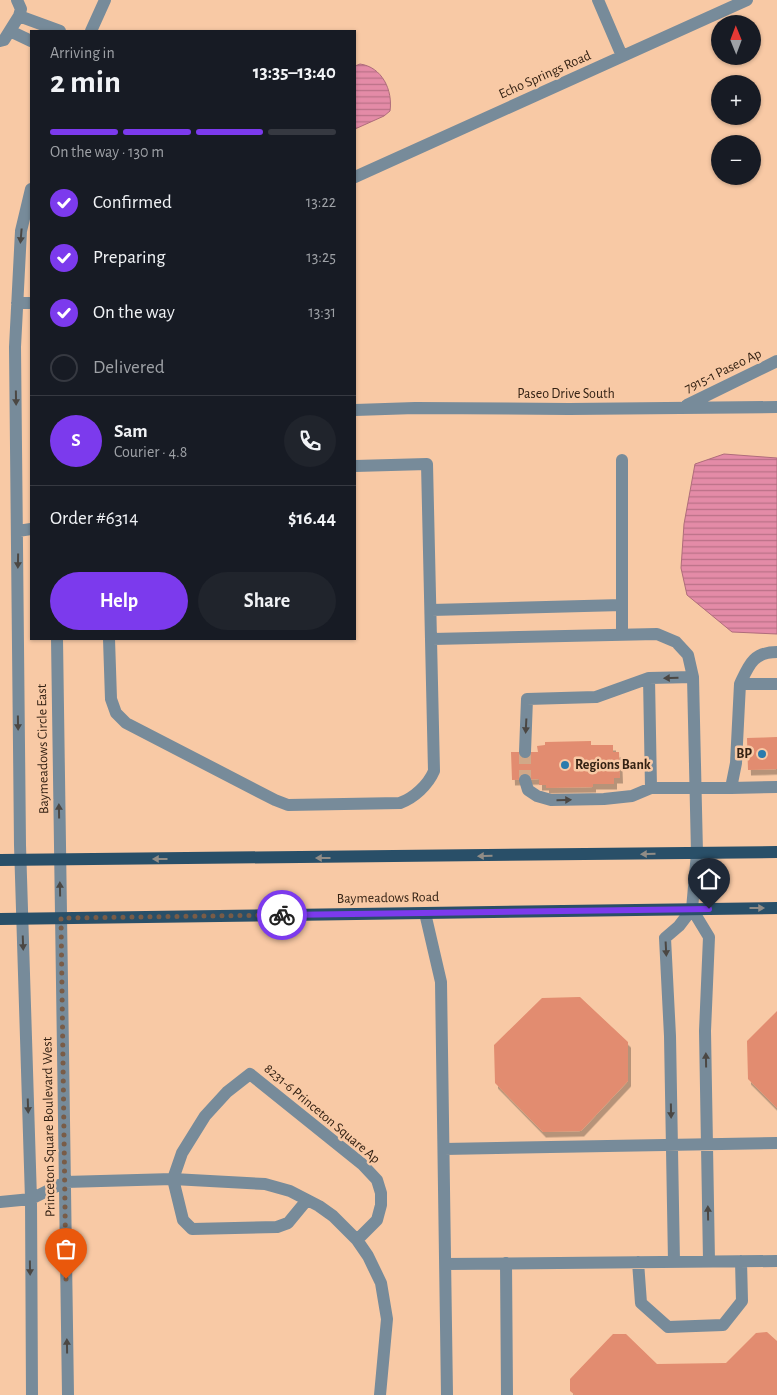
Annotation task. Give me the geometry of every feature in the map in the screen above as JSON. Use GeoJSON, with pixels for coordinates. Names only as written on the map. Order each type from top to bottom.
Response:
{"type":"FeatureCollection","features":[{"type":"Feature","properties":{"kind":"main road"},"geometry":{"type":"LineString","coordinates":[[0,860],[777,852]]}},
{"type":"Feature","properties":{"kind":"main road","name":"Baymeadows Road"},"geometry":{"type":"LineString","coordinates":[[0,919],[777,908]]}},
{"type":"Feature","properties":{"kind":"street"},"geometry":{"type":"LineString","coordinates":[[0,41],[4,40],[19,16],[21,9],[17,0]]}},
{"type":"Feature","properties":{"kind":"street"},"geometry":{"type":"LineString","coordinates":[[90,30],[105,0]]}},
{"type":"Feature","properties":{"kind":"street"},"geometry":{"type":"LineString","coordinates":[[598,0],[622,56]]}},
{"type":"Feature","properties":{"kind":"street","name":"Echo Springs Road"},"geometry":{"type":"LineString","coordinates":[[356,177],[747,0]]}},
{"type":"Feature","properties":{"kind":"street"},"geometry":{"type":"LineString","coordinates":[[19,16],[57,30]]}},
{"type":"Feature","properties":{"kind":"street"},"geometry":{"type":"LineString","coordinates":[[10,32],[30,41]]}},
{"type":"Feature","properties":{"kind":"street","name":"Baymeadows Circle East"},"geometry":{"type":"LineString","coordinates":[[20,860],[15,347],[21,231],[30,193]]}},
{"type":"Feature","properties":{"kind":"street"},"geometry":{"type":"LineString","coordinates":[[17,303],[30,303]]}},
{"type":"Feature","properties":{"kind":"street","name":"7915-1 Paseo Ap"},"geometry":{"type":"LineString","coordinates":[[682,408],[777,361]]}},
{"type":"Feature","properties":{"kind":"street","name":"Paseo Drive South"},"geometry":{"type":"LineString","coordinates":[[356,410],[415,408],[777,407]]}},
{"type":"Feature","properties":{"kind":"street"},"geometry":{"type":"LineString","coordinates":[[622,460],[622,634]]}},
{"type":"Feature","properties":{"kind":"street"},"geometry":{"type":"LineString","coordinates":[[109,640],[111,699],[116,712],[126,723],[288,805],[400,803],[410,800],[430,779],[434,771],[427,464],[356,466]]}},
{"type":"Feature","properties":{"kind":"street"},"geometry":{"type":"LineString","coordinates":[[18,531],[30,529]]}},
{"type":"Feature","properties":{"kind":"street"},"geometry":{"type":"LineString","coordinates":[[431,610],[622,605]]}},
{"type":"Feature","properties":{"kind":"street"},"geometry":{"type":"LineString","coordinates":[[432,639],[657,634],[676,642],[688,654],[693,677],[697,853],[692,909],[679,926],[665,938],[670,1036],[674,1262]]}},
{"type":"Feature","properties":{"kind":"street","name":"Baymeadows Circle East"},"geometry":{"type":"LineString","coordinates":[[56,640],[60,859]]}},
{"type":"Feature","properties":{"kind":"street"},"geometry":{"type":"LineString","coordinates":[[731,788],[736,763],[740,684],[749,664],[760,654],[777,652]]}},
{"type":"Feature","properties":{"kind":"street"},"geometry":{"type":"LineString","coordinates":[[525,752],[528,699],[596,697],[649,678],[693,677]]}},
{"type":"Feature","properties":{"kind":"street"},"geometry":{"type":"LineString","coordinates":[[649,678],[651,788]]}},
{"type":"Feature","properties":{"kind":"street"},"geometry":{"type":"LineString","coordinates":[[740,684],[777,684]]}},
{"type":"Feature","properties":{"kind":"street"},"geometry":{"type":"LineString","coordinates":[[525,780],[528,790],[537,796],[551,800],[604,799],[632,796],[651,788],[777,787]]}},
{"type":"Feature","properties":{"kind":"street","name":"Princeton Square Boulevard West"},"geometry":{"type":"LineString","coordinates":[[60,859],[68,1395]]}},
{"type":"Feature","properties":{"kind":"street","name":"Princeton Square Boulevard West"},"geometry":{"type":"LineString","coordinates":[[20,860],[31,1199],[32,1395]]}},
{"type":"Feature","properties":{"kind":"street"},"geometry":{"type":"LineString","coordinates":[[692,909],[709,937],[705,1031],[708,1262]]}},
{"type":"Feature","properties":{"kind":"street"},"geometry":{"type":"LineString","coordinates":[[425,913],[441,982],[447,1395]]}},
{"type":"Feature","properties":{"kind":"street","name":"8231-6 Princeton Square Ap"},"geometry":{"type":"LineString","coordinates":[[173,1179],[182,1153],[206,1116],[227,1092],[250,1074],[362,1164],[377,1180],[381,1193],[381,1205],[377,1220],[357,1240]]}},
{"type":"Feature","properties":{"kind":"street"},"geometry":{"type":"LineString","coordinates":[[444,1148],[777,1143]]}},
{"type":"Feature","properties":{"kind":"street"},"geometry":{"type":"LineString","coordinates":[[173,1179],[183,1220],[192,1229],[277,1227],[288,1223],[307,1200]]}},
{"type":"Feature","properties":{"kind":"street"},"geometry":{"type":"LineString","coordinates":[[0,1202],[31,1199],[65,1182],[173,1179],[265,1184],[290,1191],[319,1206],[333,1216],[357,1240],[368,1256],[381,1283],[387,1320],[380,1395]]}},
{"type":"Feature","properties":{"kind":"street"},"geometry":{"type":"LineString","coordinates":[[638,1262],[641,1303],[668,1327],[723,1325],[742,1301],[741,1261]]}},
{"type":"Feature","properties":{"kind":"street"},"geometry":{"type":"LineString","coordinates":[[445,1264],[777,1261]]}},
{"type":"Feature","properties":{"kind":"street"},"geometry":{"type":"LineString","coordinates":[[506,1263],[507,1395]]}},
{"type":"Feature","properties":{"kind":"shaded area"},"geometry":{"type":"Polygon","coordinates":[[[360,64],[368,66],[380,75],[390,95],[390,111],[384,116],[356,129],[356,66],[360,64]]]}},
{"type":"Feature","properties":{"kind":"shaded area"},"geometry":{"type":"Polygon","coordinates":[[[724,454],[777,458],[777,634],[732,632],[687,595],[681,568],[684,524],[695,464],[724,454]]]}},
{"type":"Feature","properties":{"kind":"building","name":"BP"},"geometry":{"type":"Polygon","coordinates":[[[777,737],[777,769],[748,770],[747,738],[777,737]]]}},
{"type":"Feature","properties":{"kind":"building","name":"Regions Bank"},"geometry":{"type":"Polygon","coordinates":[[[591,741],[591,745],[613,745],[613,752],[619,752],[620,778],[614,778],[614,784],[593,784],[593,787],[546,788],[546,785],[539,785],[539,779],[512,780],[511,752],[538,752],[537,746],[545,745],[545,742],[591,741]]]}},
{"type":"Feature","properties":{"kind":"building"},"geometry":{"type":"Polygon","coordinates":[[[580,997],[628,1042],[628,1081],[581,1131],[543,1132],[495,1083],[494,1045],[542,998],[580,997]]]}},
{"type":"Feature","properties":{"kind":"building"},"geometry":{"type":"Polygon","coordinates":[[[777,1011],[777,1108],[748,1079],[747,1041],[777,1011]]]}},
{"type":"Feature","properties":{"kind":"building"},"geometry":{"type":"Polygon","coordinates":[[[767,1332],[777,1341],[777,1395],[575,1395],[570,1391],[570,1379],[613,1334],[626,1334],[657,1364],[726,1363],[756,1333],[767,1332]]]}},
{"type":"Feature","properties":{"kind":"tunnel"},"geometry":{"type":"LineString","coordinates":[[525,752],[525,780]]}},
{"type":"Feature","properties":{"kind":"way so far"},"geometry":{"type":"LineString","coordinates":[[66,1279],[61,918],[282,915]]}},
{"type":"Feature","properties":{"kind":"place","name":"BP"},"geometry":{"type":"Point","coordinates":[762,754]}},
{"type":"Feature","properties":{"kind":"place","name":"Regions Bank"},"geometry":{"type":"Point","coordinates":[565,765]}},
{"type":"Feature","properties":{"kind":"route"},"geometry":{"type":"LineString","coordinates":[[282,915],[709,909]]}}]}
